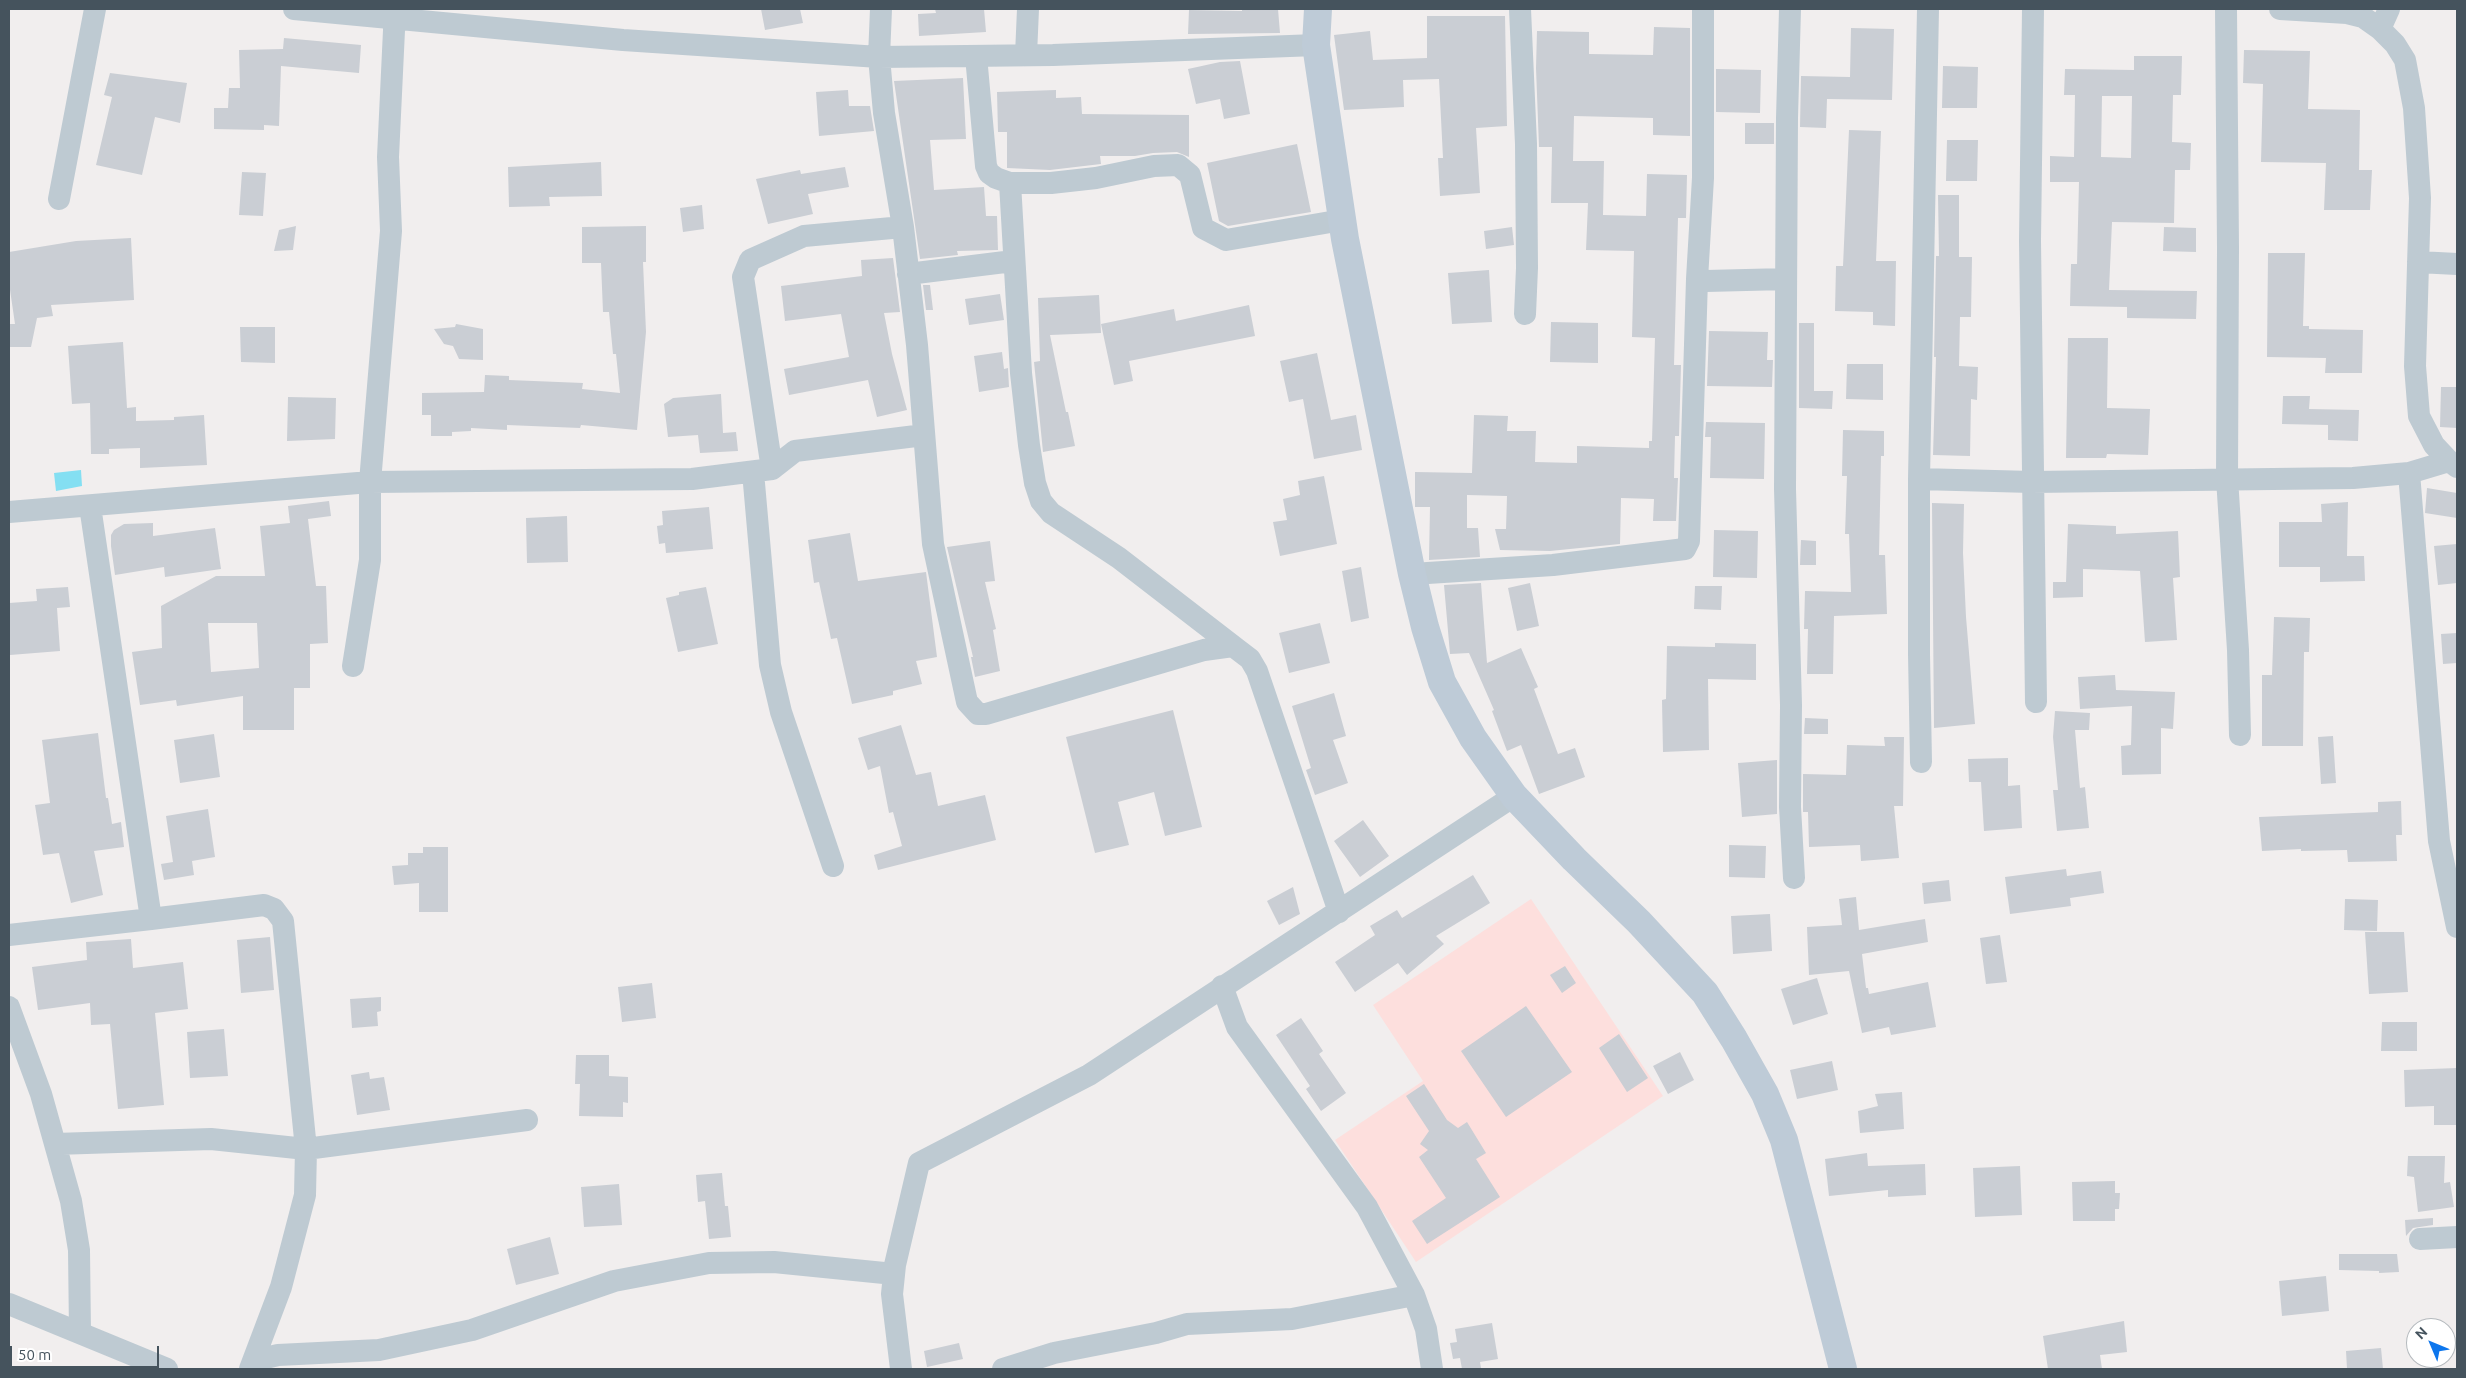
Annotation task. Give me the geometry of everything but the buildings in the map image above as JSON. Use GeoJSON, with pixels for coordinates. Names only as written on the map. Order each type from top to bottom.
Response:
{"type":"FeatureCollection","features":[{"type":"Feature","properties":{"kind":"street"},"geometry":{"type":"LineString","coordinates":[[59,199],[96,9]]}},
{"type":"Feature","properties":{"kind":"street"},"geometry":{"type":"LineString","coordinates":[[294,9],[395,14],[623,40],[879,57],[1026,55],[1316,45]]}},
{"type":"Feature","properties":{"kind":"street"},"geometry":{"type":"LineString","coordinates":[[881,9],[879,57],[884,113],[903,227],[918,345],[933,544],[967,702],[978,714],[986,714],[1204,650],[1233,646]]}},
{"type":"Feature","properties":{"kind":"street"},"geometry":{"type":"LineString","coordinates":[[1026,55],[1028,9]]}},
{"type":"Feature","properties":{"kind":"street"},"geometry":{"type":"LineString","coordinates":[[1318,9],[1316,45],[1342,220],[1412,574],[1425,628],[1442,682],[1474,738],[1514,796],[1574,859],[1639,922],[1705,993],[1734,1039],[1765,1094],[1784,1140],[1843,1369]]}},
{"type":"Feature","properties":{"kind":"street"},"geometry":{"type":"LineString","coordinates":[[1520,9],[1526,144],[1527,268],[1525,314]]}},
{"type":"Feature","properties":{"kind":"street"},"geometry":{"type":"LineString","coordinates":[[1412,574],[1553,565],[1685,549],[1689,541],[1697,279],[1703,178],[1703,9]]}},
{"type":"Feature","properties":{"kind":"street"},"geometry":{"type":"LineString","coordinates":[[1790,9],[1785,489],[1791,705],[1790,807],[1794,878]]}},
{"type":"Feature","properties":{"kind":"street"},"geometry":{"type":"LineString","coordinates":[[1922,762],[1919,654],[1919,479],[1928,9]]}},
{"type":"Feature","properties":{"kind":"street"},"geometry":{"type":"LineString","coordinates":[[2033,9],[2030,241],[2036,702]]}},
{"type":"Feature","properties":{"kind":"street"},"geometry":{"type":"LineString","coordinates":[[2226,9],[2227,478],[2238,650],[2240,735]]}},
{"type":"Feature","properties":{"kind":"street"},"geometry":{"type":"LineString","coordinates":[[2280,9],[2347,13],[2384,19],[2395,44],[2405,60],[2414,108],[2420,198],[2415,366],[2418,416],[2434,445],[2453,464]]}},
{"type":"Feature","properties":{"kind":"street"},"geometry":{"type":"LineString","coordinates":[[353,666],[370,560],[370,482],[391,231],[388,157],[395,14]]}},
{"type":"Feature","properties":{"kind":"street"},"geometry":{"type":"LineString","coordinates":[[976,56],[986,166],[989,173],[996,178],[1010,183],[1051,183],[1096,178],[1154,166],[1178,165],[1190,175],[1203,228],[1226,240],[1342,220]]}},
{"type":"Feature","properties":{"kind":"street"},"geometry":{"type":"LineString","coordinates":[[1010,183],[1013,261],[1029,445],[1035,483],[1041,501],[1051,513],[1120,558],[1250,658],[1257,671],[1339,912]]}},
{"type":"Feature","properties":{"kind":"street"},"geometry":{"type":"LineString","coordinates":[[833,866],[782,712],[770,665],[762,471],[743,277],[750,260],[804,236],[903,227]]}},
{"type":"Feature","properties":{"kind":"street"},"geometry":{"type":"LineString","coordinates":[[908,274],[1013,261]]}},
{"type":"Feature","properties":{"kind":"street"},"geometry":{"type":"LineString","coordinates":[[2418,262],[2457,264]]}},
{"type":"Feature","properties":{"kind":"street"},"geometry":{"type":"LineString","coordinates":[[1697,279],[1706,281],[1786,280]]}},
{"type":"Feature","properties":{"kind":"street"},"geometry":{"type":"LineString","coordinates":[[9,512],[370,482],[692,479],[762,471],[795,451],[924,435]]}},
{"type":"Feature","properties":{"kind":"street"},"geometry":{"type":"LineString","coordinates":[[1919,479],[2032,482],[2227,478],[2353,478],[2409,473],[2453,464]]}},
{"type":"Feature","properties":{"kind":"street"},"geometry":{"type":"LineString","coordinates":[[2409,473],[2438,841],[2457,927]]}},
{"type":"Feature","properties":{"kind":"street"},"geometry":{"type":"LineString","coordinates":[[90,506],[152,919]]}},
{"type":"Feature","properties":{"kind":"street"},"geometry":{"type":"LineString","coordinates":[[901,1369],[892,1294],[894,1274],[919,1163],[1089,1075],[1514,796]]}},
{"type":"Feature","properties":{"kind":"street"},"geometry":{"type":"LineString","coordinates":[[9,935],[264,904],[274,909],[283,921],[306,1149],[305,1195],[301,1216],[280,1287],[252,1365]]}},
{"type":"Feature","properties":{"kind":"street"},"geometry":{"type":"LineString","coordinates":[[1222,986],[1237,1027],[1367,1207],[1414,1295],[1426,1329],[1432,1369]]}},
{"type":"Feature","properties":{"kind":"street"},"geometry":{"type":"LineString","coordinates":[[9,1007],[41,1094],[71,1201],[79,1250],[80,1333]]}},
{"type":"Feature","properties":{"kind":"street"},"geometry":{"type":"LineString","coordinates":[[55,1144],[211,1139],[306,1149],[527,1120]]}},
{"type":"Feature","properties":{"kind":"street"},"geometry":{"type":"LineString","coordinates":[[2420,1239],[2457,1237]]}},
{"type":"Feature","properties":{"kind":"street"},"geometry":{"type":"LineString","coordinates":[[252,1365],[278,1355],[379,1350],[472,1330],[614,1281],[709,1263],[774,1262],[894,1274]]}},
{"type":"Feature","properties":{"kind":"street"},"geometry":{"type":"LineString","coordinates":[[1003,1369],[1054,1353],[1156,1333],[1188,1324],[1292,1319],[1414,1295]]}},
{"type":"Feature","properties":{"kind":"street"},"geometry":{"type":"LineString","coordinates":[[9,1304],[167,1369]]}},
{"type":"Feature","properties":{"kind":"shaded area"},"geometry":{"type":"Polygon","coordinates":[[[1531,899],[1663,1096],[1416,1262],[1335,1140],[1423,1081],[1373,1005],[1531,899]]]}},
{"type":"Feature","properties":{"kind":"water"},"geometry":{"type":"Polygon","coordinates":[[[81,470],[82,486],[56,491],[54,473],[81,470]]]}}]}
